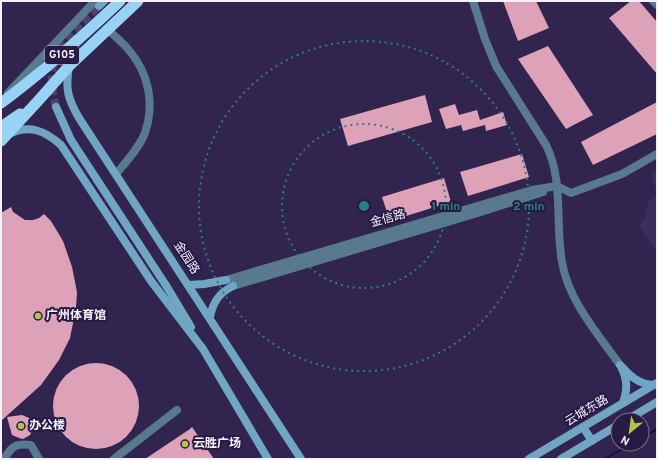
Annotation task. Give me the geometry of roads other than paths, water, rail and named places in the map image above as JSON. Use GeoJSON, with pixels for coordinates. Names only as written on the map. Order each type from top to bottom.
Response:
{"type":"FeatureCollection","features":[{"type":"Feature","properties":{"kind":"highway","name":"G105"},"geometry":{"type":"LineString","coordinates":[[1,102],[28,84],[120,1]]}},
{"type":"Feature","properties":{"kind":"highway","name":"G105"},"geometry":{"type":"LineString","coordinates":[[2,135],[38,101],[69,66],[138,1]]}},
{"type":"Feature","properties":{"kind":"main road","name":"金园路"},"geometry":{"type":"LineString","coordinates":[[69,66],[67,92],[70,102],[301,459]]}},
{"type":"Feature","properties":{"kind":"main road"},"geometry":{"type":"LineString","coordinates":[[56,107],[71,140],[167,287],[268,459]]}},
{"type":"Feature","properties":{"kind":"main road"},"geometry":{"type":"LineString","coordinates":[[2,135],[19,130],[30,129],[52,137],[61,145],[150,281],[203,349]]}},
{"type":"Feature","properties":{"kind":"main road"},"geometry":{"type":"LineString","coordinates":[[189,285],[226,280]]}},
{"type":"Feature","properties":{"kind":"main road"},"geometry":{"type":"LineString","coordinates":[[210,317],[212,307],[218,296],[233,286]]}},
{"type":"Feature","properties":{"kind":"main road"},"geometry":{"type":"LineString","coordinates":[[620,365],[633,378],[640,382],[655,384]]}},
{"type":"Feature","properties":{"kind":"main road"},"geometry":{"type":"LineString","coordinates":[[620,365],[626,380],[626,395],[623,403]]}},
{"type":"Feature","properties":{"kind":"main road","name":"云城东路"},"geometry":{"type":"LineString","coordinates":[[529,459],[655,384]]}},
{"type":"Feature","properties":{"kind":"main road"},"geometry":{"type":"LineString","coordinates":[[640,412],[657,402]]}},
{"type":"Feature","properties":{"kind":"main road"},"geometry":{"type":"LineString","coordinates":[[583,428],[592,441]]}},
{"type":"Feature","properties":{"kind":"main road"},"geometry":{"type":"LineString","coordinates":[[561,459],[610,430]]}},
{"type":"Feature","properties":{"kind":"street"},"geometry":{"type":"LineString","coordinates":[[473,1],[485,39],[496,66],[549,150],[557,186],[562,260],[566,277],[582,310],[620,365]]}},
{"type":"Feature","properties":{"kind":"street"},"geometry":{"type":"LineString","coordinates":[[653,1],[657,5]]}},
{"type":"Feature","properties":{"kind":"street"},"geometry":{"type":"LineString","coordinates":[[1,102],[37,62],[99,3]]}},
{"type":"Feature","properties":{"kind":"street"},"geometry":{"type":"LineString","coordinates":[[108,30],[129,50],[142,70],[151,100],[144,134],[138,146],[116,174]]}},
{"type":"Feature","properties":{"kind":"street"},"geometry":{"type":"LineString","coordinates":[[557,186],[571,193],[622,174],[657,154]]}},
{"type":"Feature","properties":{"kind":"street","name":"金信路"},"geometry":{"type":"LineString","coordinates":[[226,280],[532,190],[557,186]]}},
{"type":"Feature","properties":{"kind":"street","name":"金信路"},"geometry":{"type":"LineString","coordinates":[[233,286],[481,212],[557,186]]}},
{"type":"Feature","properties":{"kind":"street"},"geometry":{"type":"LineString","coordinates":[[114,459],[177,410]]}},
{"type":"Feature","properties":{"kind":"street"},"geometry":{"type":"LineString","coordinates":[[4,459],[10,448],[21,444],[31,445],[39,459]]}},
{"type":"Feature","properties":{"kind":"waterway"},"geometry":{"type":"LineString","coordinates":[[650,433],[657,429]]}},
{"type":"Feature","properties":{"kind":"waterway"},"geometry":{"type":"LineString","coordinates":[[605,459],[617,452]]}},
{"type":"Feature","properties":{"kind":"tunnel"},"geometry":{"type":"LineString","coordinates":[[56,107],[52,89],[54,61],[66,40],[99,6]]}},
{"type":"Feature","properties":{"kind":"place","name":"广州体育馆"},"geometry":{"type":"Point","coordinates":[38,316]}},
{"type":"Feature","properties":{"kind":"place","name":"办公楼"},"geometry":{"type":"Point","coordinates":[21,426]}},
{"type":"Feature","properties":{"kind":"place","name":"云胜广场"},"geometry":{"type":"Point","coordinates":[185,444]}}]}
